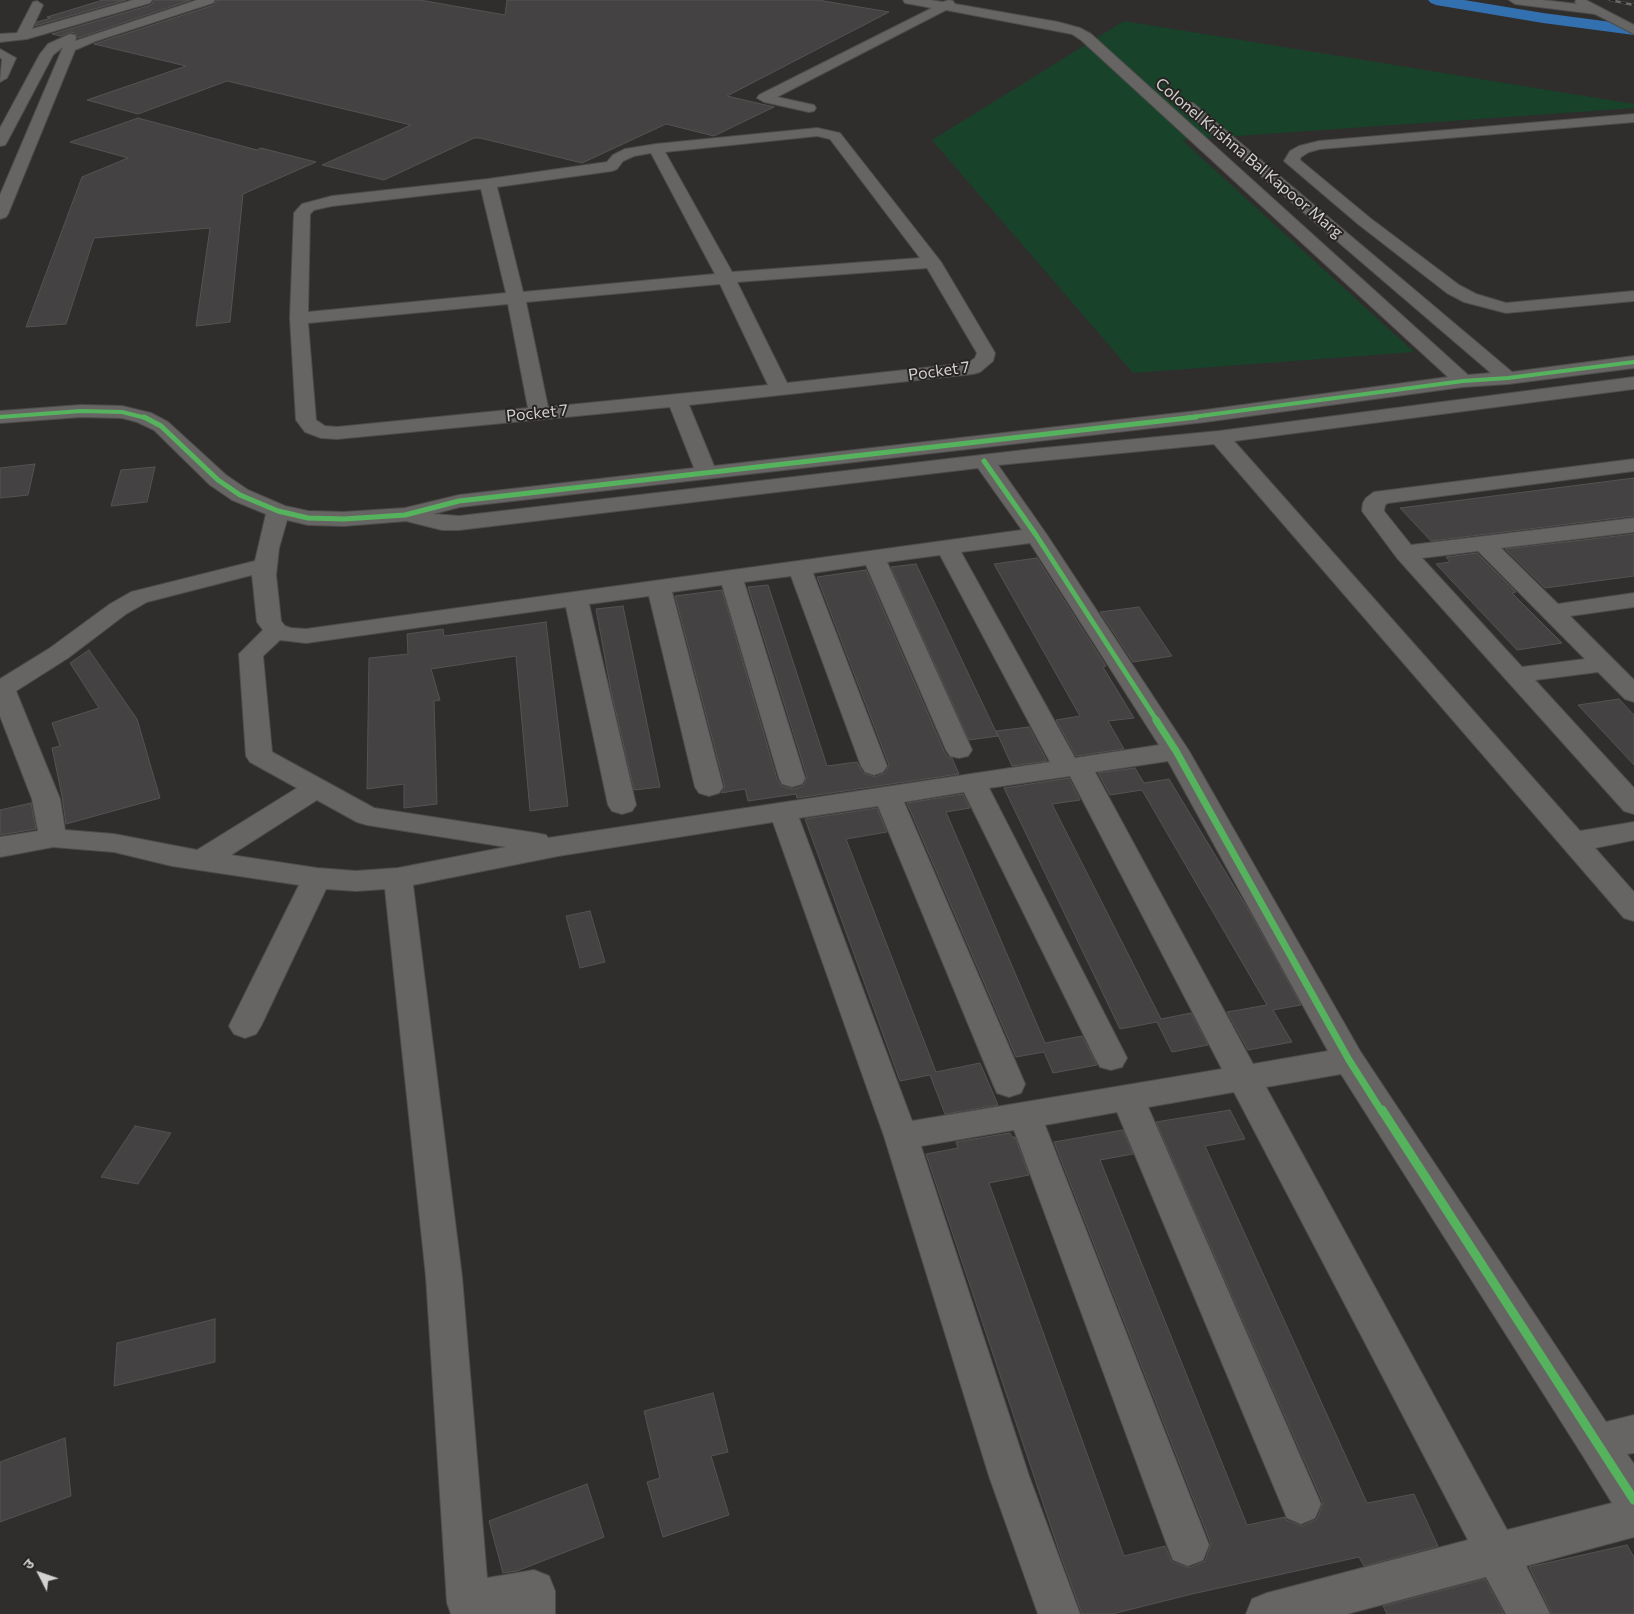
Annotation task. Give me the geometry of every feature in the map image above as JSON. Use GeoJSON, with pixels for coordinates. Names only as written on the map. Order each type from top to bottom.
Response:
{"type":"FeatureCollection","features":[{"type":"Feature","properties":{"kind":"street"},"geometry":{"type":"LineString","coordinates":[[0,38],[22,36],[146,0]]}},
{"type":"Feature","properties":{"kind":"street"},"geometry":{"type":"LineString","coordinates":[[0,142],[46,54],[52,47],[77,35],[188,0]]}},
{"type":"Feature","properties":{"kind":"street"},"geometry":{"type":"LineString","coordinates":[[0,214],[69,48],[91,38],[209,0]]}},
{"type":"Feature","properties":{"kind":"street"},"geometry":{"type":"LineString","coordinates":[[909,0],[953,2],[1058,26],[1076,31],[1086,37],[1463,381]]}},
{"type":"Feature","properties":{"kind":"street"},"geometry":{"type":"LineString","coordinates":[[1515,0],[1601,13]]}},
{"type":"Feature","properties":{"kind":"street"},"geometry":{"type":"LineString","coordinates":[[1578,0],[1634,30]]}},
{"type":"Feature","properties":{"kind":"street"},"geometry":{"type":"LineString","coordinates":[[809,108],[764,98],[953,2]]}},
{"type":"Feature","properties":{"kind":"street","name":"Colonel Krishna Bal Kapoor Marg"},"geometry":{"type":"LineString","coordinates":[[953,2],[1058,18],[1079,24],[1093,30],[1114,44],[1144,69]]}},
{"type":"Feature","properties":{"kind":"street"},"geometry":{"type":"LineString","coordinates":[[22,36],[37,5]]}},
{"type":"Feature","properties":{"kind":"street"},"geometry":{"type":"LineString","coordinates":[[0,53],[9,58],[0,78]]}},
{"type":"Feature","properties":{"kind":"street","name":"Colonel Krishna Bal Kapoor Marg"},"geometry":{"type":"LineString","coordinates":[[1173,94],[1508,378]]}},
{"type":"Feature","properties":{"kind":"street"},"geometry":{"type":"LineString","coordinates":[[1634,118],[1318,144],[1295,154],[1292,161],[1364,221],[1453,289],[1470,298],[1506,308],[1634,296]]}},
{"type":"Feature","properties":{"kind":"street","name":"Pocket 7"},"geometry":{"type":"LineString","coordinates":[[817,132],[835,136],[932,262],[986,353],[984,361],[973,368],[780,390],[337,433],[321,432],[312,428],[306,420],[299,318],[302,213],[308,207],[332,201],[488,184],[612,166],[618,158],[630,152],[656,148],[817,132]]}},
{"type":"Feature","properties":{"kind":"street"},"geometry":{"type":"LineString","coordinates":[[656,148],[726,278],[780,390]]}},
{"type":"Feature","properties":{"kind":"street"},"geometry":{"type":"LineString","coordinates":[[0,155],[25,153]]}},
{"type":"Feature","properties":{"kind":"street"},"geometry":{"type":"LineString","coordinates":[[488,184],[516,298],[539,412]]}},
{"type":"Feature","properties":{"kind":"street"},"geometry":{"type":"LineString","coordinates":[[1326,224],[1364,221]]}},
{"type":"Feature","properties":{"kind":"street"},"geometry":{"type":"LineString","coordinates":[[299,318],[726,278],[932,262]]}},
{"type":"Feature","properties":{"kind":"street"},"geometry":{"type":"LineString","coordinates":[[0,417],[81,411],[122,412],[144,417],[161,426],[218,480],[240,495],[278,511],[308,518],[344,519],[405,515],[459,501],[1024,436],[1260,408],[1463,381],[1508,378],[1634,362]]}},
{"type":"Feature","properties":{"kind":"street"},"geometry":{"type":"LineString","coordinates":[[405,515],[442,523],[459,523],[1033,455],[1220,437],[1634,384]]}},
{"type":"Feature","properties":{"kind":"street"},"geometry":{"type":"LineString","coordinates":[[677,399],[706,473]]}},
{"type":"Feature","properties":{"kind":"street"},"geometry":{"type":"LineString","coordinates":[[1260,408],[1282,429]]}},
{"type":"Feature","properties":{"kind":"street"},"geometry":{"type":"LineString","coordinates":[[1024,436],[1033,455]]}},
{"type":"Feature","properties":{"kind":"street"},"geometry":{"type":"LineString","coordinates":[[1220,437],[1634,911]]}},
{"type":"Feature","properties":{"kind":"street"},"geometry":{"type":"LineString","coordinates":[[984,461],[1036,535],[1176,751],[1348,1060],[1634,1500]]}},
{"type":"Feature","properties":{"kind":"street"},"geometry":{"type":"LineString","coordinates":[[1634,465],[1382,497],[1374,503],[1373,511],[1405,553],[1634,805]]}},
{"type":"Feature","properties":{"kind":"street"},"geometry":{"type":"LineString","coordinates":[[278,511],[264,575],[269,622],[276,631],[289,635],[306,636],[1036,535]]}},
{"type":"Feature","properties":{"kind":"street"},"geometry":{"type":"LineString","coordinates":[[1405,553],[1634,525]]}},
{"type":"Feature","properties":{"kind":"street"},"geometry":{"type":"LineString","coordinates":[[1483,543],[1634,694]]}},
{"type":"Feature","properties":{"kind":"street"},"geometry":{"type":"LineString","coordinates":[[947,548],[1073,767],[1244,1078],[1529,1614]]}},
{"type":"Feature","properties":{"kind":"street"},"geometry":{"type":"LineString","coordinates":[[874,558],[959,750]]}},
{"type":"Feature","properties":{"kind":"street"},"geometry":{"type":"LineString","coordinates":[[53,838],[46,799],[1,689],[59,653],[118,609],[139,596],[265,565]]}},
{"type":"Feature","properties":{"kind":"street"},"geometry":{"type":"LineString","coordinates":[[800,569],[874,766]]}},
{"type":"Feature","properties":{"kind":"street"},"geometry":{"type":"LineString","coordinates":[[731,578],[792,778]]}},
{"type":"Feature","properties":{"kind":"street"},"geometry":{"type":"LineString","coordinates":[[659,588],[709,787]]}},
{"type":"Feature","properties":{"kind":"street"},"geometry":{"type":"LineString","coordinates":[[576,600],[622,805]]}},
{"type":"Feature","properties":{"kind":"street"},"geometry":{"type":"LineString","coordinates":[[1552,612],[1634,600]]}},
{"type":"Feature","properties":{"kind":"street"},"geometry":{"type":"LineString","coordinates":[[276,631],[251,654],[259,756],[367,816],[558,846]]}},
{"type":"Feature","properties":{"kind":"street"},"geometry":{"type":"LineString","coordinates":[[1516,675],[1604,664]]}},
{"type":"Feature","properties":{"kind":"street"},"geometry":{"type":"LineString","coordinates":[[0,847],[53,838],[114,842],[202,860],[317,878],[356,881],[398,878],[558,846],[1176,751]]}},
{"type":"Feature","properties":{"kind":"street"},"geometry":{"type":"LineString","coordinates":[[972,782],[1111,1058]]}},
{"type":"Feature","properties":{"kind":"street"},"geometry":{"type":"LineString","coordinates":[[202,860],[317,788]]}},
{"type":"Feature","properties":{"kind":"street"},"geometry":{"type":"LineString","coordinates":[[887,795],[1017,1100],[1188,1545]]}},
{"type":"Feature","properties":{"kind":"street"},"geometry":{"type":"LineString","coordinates":[[782,811],[902,1136],[1009,1476],[1059,1614]]}},
{"type":"Feature","properties":{"kind":"street"},"geometry":{"type":"LineString","coordinates":[[1572,842],[1634,832]]}},
{"type":"Feature","properties":{"kind":"street"},"geometry":{"type":"LineString","coordinates":[[245,1026],[317,878]]}},
{"type":"Feature","properties":{"kind":"street"},"geometry":{"type":"LineString","coordinates":[[398,878],[444,1277],[468,1603],[534,1591],[534,1614]]}},
{"type":"Feature","properties":{"kind":"street"},"geometry":{"type":"LineString","coordinates":[[902,1136],[1017,1100],[1127,1098],[1348,1060]]}},
{"type":"Feature","properties":{"kind":"street"},"geometry":{"type":"LineString","coordinates":[[1127,1098],[1301,1504]]}},
{"type":"Feature","properties":{"kind":"street"},"geometry":{"type":"LineString","coordinates":[[1597,1443],[1634,1434]]}},
{"type":"Feature","properties":{"kind":"street"},"geometry":{"type":"LineString","coordinates":[[1267,1614],[1634,1517]]}},
{"type":"Feature","properties":{"kind":"green space"},"geometry":{"type":"Polygon","coordinates":[[[1124,21],[1634,104],[1634,108],[1182,140],[1414,352],[1133,373],[932,140],[1124,21]]]}},
{"type":"Feature","properties":{"kind":"building"},"geometry":{"type":"Polygon","coordinates":[[[103,0],[126,0],[35,26],[37,22],[51,18],[47,17],[103,0]]]}},
{"type":"Feature","properties":{"kind":"building"},"geometry":{"type":"Polygon","coordinates":[[[154,0],[191,0],[78,38],[75,33],[70,32],[61,36],[52,34],[151,5],[154,0]]]}},
{"type":"Feature","properties":{"kind":"building"},"geometry":{"type":"Polygon","coordinates":[[[217,0],[420,0],[505,15],[507,0],[818,0],[889,12],[727,96],[774,107],[714,136],[666,124],[582,163],[474,138],[384,180],[322,165],[411,125],[227,81],[138,114],[87,100],[186,66],[94,44],[214,5],[217,0]]]}},
{"type":"Feature","properties":{"kind":"building"},"geometry":{"type":"Polygon","coordinates":[[[138,118],[257,150],[261,148],[316,162],[243,194],[230,322],[196,326],[210,228],[94,238],[66,324],[26,327],[82,177],[128,158],[70,142],[138,118]]]}},
{"type":"Feature","properties":{"kind":"building"},"geometry":{"type":"Polygon","coordinates":[[[35,464],[28,495],[0,498],[0,468],[35,464]]]}},
{"type":"Feature","properties":{"kind":"building"},"geometry":{"type":"Polygon","coordinates":[[[155,467],[147,502],[111,506],[121,470],[155,467]]]}},
{"type":"Feature","properties":{"kind":"building"},"geometry":{"type":"Polygon","coordinates":[[[1634,478],[1634,516],[1431,541],[1400,508],[1634,478]]]}},
{"type":"Feature","properties":{"kind":"building"},"geometry":{"type":"Polygon","coordinates":[[[1634,534],[1634,576],[1545,588],[1505,549],[1634,534]]]}},
{"type":"Feature","properties":{"kind":"building"},"geometry":{"type":"Polygon","coordinates":[[[1477,553],[1516,592],[1512,593],[1562,643],[1517,650],[1436,564],[1450,562],[1446,557],[1477,553]]]}},
{"type":"Feature","properties":{"kind":"building"},"geometry":{"type":"Polygon","coordinates":[[[1037,558],[1106,666],[1103,667],[1134,718],[1108,721],[1124,749],[1076,756],[1056,720],[1080,716],[994,564],[1037,558]]]}},
{"type":"Feature","properties":{"kind":"building"},"geometry":{"type":"Polygon","coordinates":[[[916,564],[998,736],[969,740],[891,567],[916,564]]]}},
{"type":"Feature","properties":{"kind":"building"},"geometry":{"type":"Polygon","coordinates":[[[866,570],[944,751],[948,757],[952,758],[959,774],[797,798],[796,794],[748,801],[745,789],[721,793],[725,787],[675,596],[722,590],[777,779],[781,786],[793,789],[803,786],[807,777],[748,587],[768,585],[827,766],[857,762],[863,773],[875,777],[885,773],[889,765],[817,577],[866,570]]]}},
{"type":"Feature","properties":{"kind":"building"},"geometry":{"type":"Polygon","coordinates":[[[623,606],[660,787],[634,790],[611,691],[596,609],[623,606]]]}},
{"type":"Feature","properties":{"kind":"building"},"geometry":{"type":"Polygon","coordinates":[[[1139,607],[1172,656],[1133,662],[1100,612],[1139,607]]]}},
{"type":"Feature","properties":{"kind":"building"},"geometry":{"type":"Polygon","coordinates":[[[546,622],[568,806],[530,811],[516,656],[431,669],[440,700],[434,701],[437,804],[404,808],[404,784],[367,789],[369,658],[408,654],[407,634],[443,629],[444,636],[546,622]]]}},
{"type":"Feature","properties":{"kind":"building"},"geometry":{"type":"Polygon","coordinates":[[[89,650],[137,719],[160,798],[66,824],[52,748],[60,746],[52,723],[99,708],[70,663],[89,650]]]}},
{"type":"Feature","properties":{"kind":"building"},"geometry":{"type":"Polygon","coordinates":[[[1619,699],[1634,715],[1634,765],[1578,705],[1619,699]]]}},
{"type":"Feature","properties":{"kind":"building"},"geometry":{"type":"Polygon","coordinates":[[[1029,727],[1047,761],[1012,766],[996,731],[1029,727]]]}},
{"type":"Feature","properties":{"kind":"building"},"geometry":{"type":"Polygon","coordinates":[[[1135,768],[1144,783],[1169,779],[1249,911],[1301,1005],[1273,1010],[1292,1042],[1248,1050],[1227,1012],[1267,1005],[1142,790],[1110,795],[1098,773],[1135,768]]]}},
{"type":"Feature","properties":{"kind":"building"},"geometry":{"type":"Polygon","coordinates":[[[1069,778],[1080,800],[1052,804],[1161,1019],[1191,1013],[1208,1045],[1172,1052],[1157,1022],[1120,1029],[1004,788],[1069,778]]]}},
{"type":"Feature","properties":{"kind":"building"},"geometry":{"type":"Polygon","coordinates":[[[963,794],[970,808],[946,812],[1045,1043],[1082,1036],[1097,1065],[1053,1073],[1044,1052],[1016,1057],[907,803],[963,794]]]}},
{"type":"Feature","properties":{"kind":"building"},"geometry":{"type":"Polygon","coordinates":[[[31,803],[36,829],[0,835],[0,810],[31,803]]]}},
{"type":"Feature","properties":{"kind":"building"},"geometry":{"type":"Polygon","coordinates":[[[877,808],[887,832],[846,839],[936,1072],[980,1063],[998,1105],[945,1114],[930,1075],[900,1081],[805,819],[877,808]]]}},
{"type":"Feature","properties":{"kind":"building"},"geometry":{"type":"Polygon","coordinates":[[[590,911],[605,962],[580,968],[566,916],[590,911]]]}},
{"type":"Feature","properties":{"kind":"building"},"geometry":{"type":"Polygon","coordinates":[[[1230,1110],[1245,1139],[1205,1146],[1367,1503],[1414,1494],[1438,1546],[1364,1566],[1359,1557],[1112,1614],[1082,1614],[1059,1551],[926,1154],[958,1148],[956,1142],[1010,1133],[1012,1137],[1015,1137],[1029,1175],[989,1183],[1124,1556],[1165,1546],[1172,1562],[1189,1568],[1205,1561],[1211,1544],[1054,1142],[1123,1130],[1133,1154],[1100,1160],[1247,1525],[1285,1517],[1286,1520],[1302,1526],[1317,1519],[1323,1503],[1156,1122],[1230,1110]]]}},
{"type":"Feature","properties":{"kind":"building"},"geometry":{"type":"Polygon","coordinates":[[[135,1126],[171,1133],[138,1184],[101,1177],[135,1126]]]}},
{"type":"Feature","properties":{"kind":"building"},"geometry":{"type":"Polygon","coordinates":[[[215,1319],[215,1362],[114,1386],[117,1343],[215,1319]]]}},
{"type":"Feature","properties":{"kind":"building"},"geometry":{"type":"Polygon","coordinates":[[[713,1393],[728,1452],[711,1456],[729,1515],[663,1537],[647,1482],[660,1478],[644,1411],[713,1393]]]}},
{"type":"Feature","properties":{"kind":"building"},"geometry":{"type":"Polygon","coordinates":[[[65,1438],[71,1496],[0,1522],[0,1462],[65,1438]]]}},
{"type":"Feature","properties":{"kind":"building"},"geometry":{"type":"Polygon","coordinates":[[[587,1484],[604,1537],[517,1571],[503,1573],[489,1521],[587,1484]]]}},
{"type":"Feature","properties":{"kind":"building"},"geometry":{"type":"Polygon","coordinates":[[[1627,1545],[1634,1557],[1634,1614],[1552,1614],[1529,1567],[1627,1545]]]}},
{"type":"Feature","properties":{"kind":"building"},"geometry":{"type":"Polygon","coordinates":[[[1485,1579],[1504,1614],[1387,1614],[1383,1606],[1485,1579]]]}},
{"type":"Feature","properties":{"kind":"waterway"},"geometry":{"type":"LineString","coordinates":[[1436,0],[1543,18],[1634,30]]}},
{"type":"Feature","properties":{"kind":"railway"},"geometry":{"type":"LineString","coordinates":[[1610,0],[1634,5]]}},
{"type":"Feature","properties":{"kind":"cycle path"},"geometry":{"type":"LineString","coordinates":[[0,417],[81,411],[122,412],[144,417],[161,426],[218,480],[240,495],[278,511],[308,518],[344,519],[405,515],[459,501],[1205,416],[1463,381],[1508,378],[1634,362]]}},
{"type":"Feature","properties":{"kind":"cycle path"},"geometry":{"type":"LineString","coordinates":[[984,461],[1036,535],[1176,751],[1349,1060],[1634,1500]]}}]}
